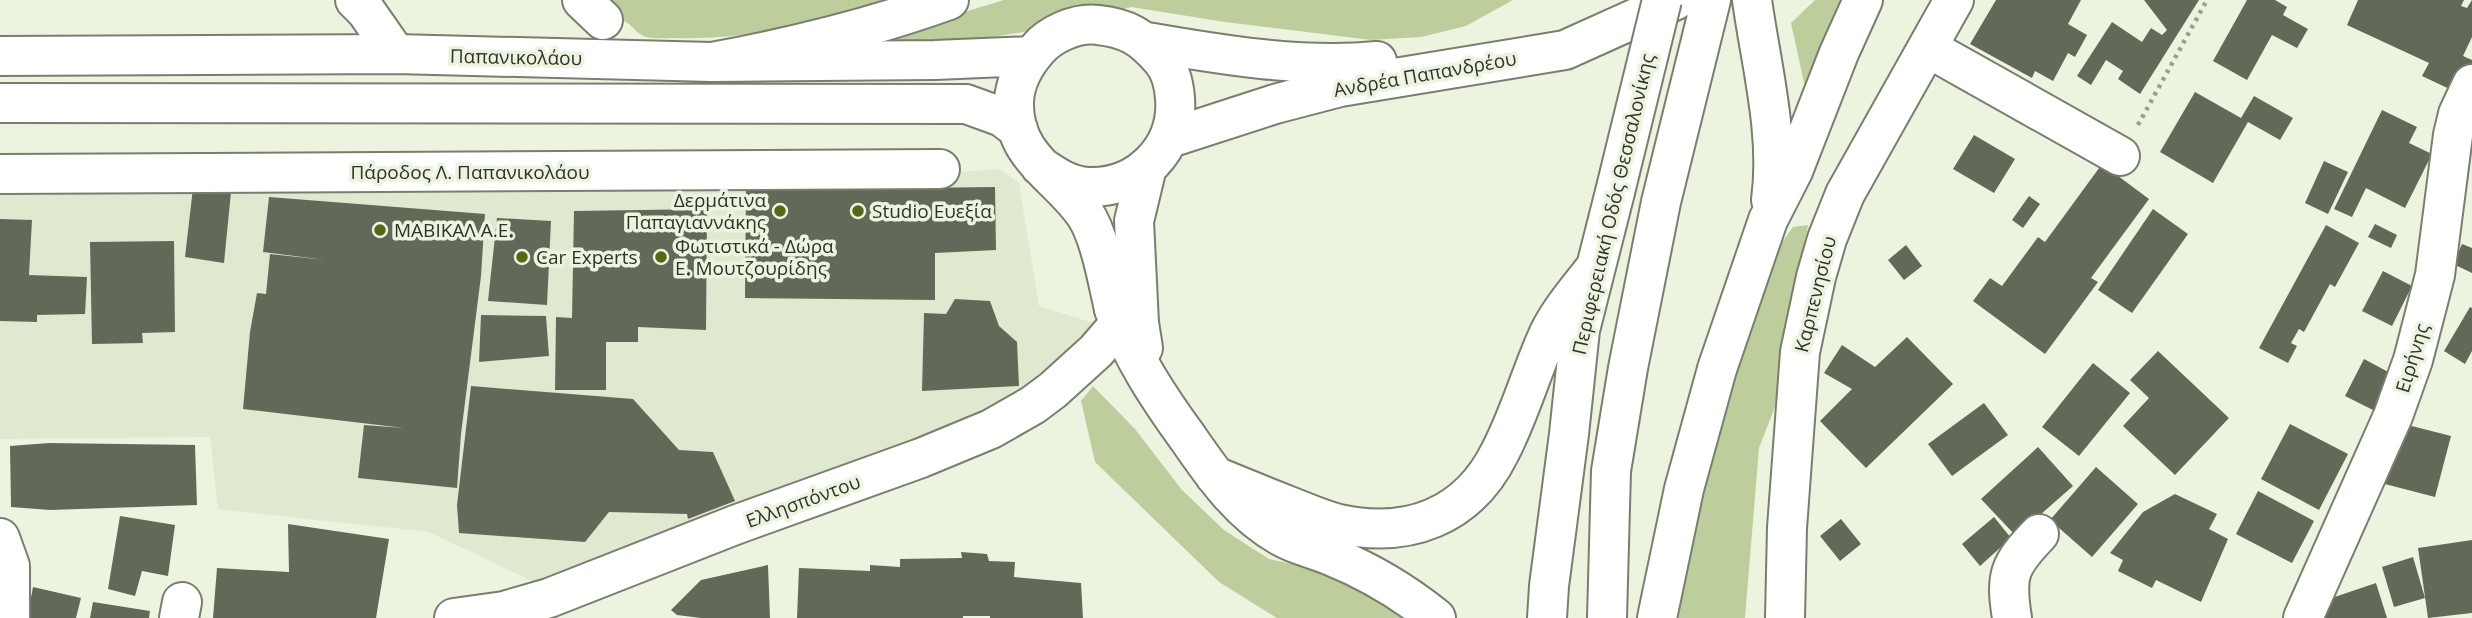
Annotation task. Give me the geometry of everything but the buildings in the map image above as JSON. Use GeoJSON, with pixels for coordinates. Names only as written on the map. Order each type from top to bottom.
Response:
{"type":"FeatureCollection","features":[{"type":"Feature","properties":{"kind":"main road"},"geometry":{"type":"LineString","coordinates":[[355,0],[366,11],[396,54]]}},
{"type":"Feature","properties":{"kind":"main road"},"geometry":{"type":"LineString","coordinates":[[712,62],[854,31],[949,0]]}},
{"type":"Feature","properties":{"kind":"main road","name":"Ανδρέα Παπανδρέου"},"geometry":{"type":"LineString","coordinates":[[1147,42],[1191,50],[1339,65],[1418,58],[1568,29],[1632,0]]}},
{"type":"Feature","properties":{"kind":"main road","name":"Περιφερειακή Οδός Θεσσαλονίκης"},"geometry":{"type":"LineString","coordinates":[[1547,618],[1580,330],[1662,0]]}},
{"type":"Feature","properties":{"kind":"main road","name":"Ανδρέα Παπανδρέου"},"geometry":{"type":"LineString","coordinates":[[1159,153],[1275,104],[1340,88],[1565,50],[1676,0]]}},
{"type":"Feature","properties":{"kind":"main road"},"geometry":{"type":"LineString","coordinates":[[1607,618],[1611,471],[1628,368],[1661,202],[1711,0]]}},
{"type":"Feature","properties":{"kind":"main road"},"geometry":{"type":"LineString","coordinates":[[1752,0],[1773,149],[1774,177],[1768,220]]}},
{"type":"Feature","properties":{"kind":"main road"},"geometry":{"type":"LineString","coordinates":[[1657,618],[1684,489],[1717,369],[1768,220],[1793,171],[1839,53],[1863,0]]}},
{"type":"Feature","properties":{"kind":"main road","name":"Καρπενησίου"},"geometry":{"type":"LineString","coordinates":[[1785,618],[1787,539],[1800,352],[1816,277],[1827,239],[1845,194],[1954,0]]}},
{"type":"Feature","properties":{"kind":"main road"},"geometry":{"type":"LineString","coordinates":[[1150,385],[1139,323],[1135,221],[1176,113],[1175,88],[1165,63],[1147,42],[1122,29],[1095,24],[1067,29],[1042,43],[1024,64],[1014,90],[1014,118],[1023,144],[1085,215],[1102,256],[1124,337],[1150,385],[1214,476],[1251,517],[1282,537],[1302,547],[1331,555],[1411,597],[1436,618]]}},
{"type":"Feature","properties":{"kind":"main road"},"geometry":{"type":"LineString","coordinates":[[1928,48],[2120,156]]}},
{"type":"Feature","properties":{"kind":"main road","name":"Παπανικολάου"},"geometry":{"type":"LineString","coordinates":[[0,56],[396,54],[712,62],[935,60],[1032,55]]}},
{"type":"Feature","properties":{"kind":"main road","name":"Ειρήνης"},"geometry":{"type":"LineString","coordinates":[[2303,618],[2393,416],[2413,360],[2435,275],[2453,135],[2458,114],[2472,84]]}},
{"type":"Feature","properties":{"kind":"main road"},"geometry":{"type":"LineString","coordinates":[[0,103],[967,104],[1002,117],[1018,129]]}},
{"type":"Feature","properties":{"kind":"main road"},"geometry":{"type":"LineString","coordinates":[[1040,166],[1062,180],[1086,187],[1112,185],[1136,176],[1159,153]]}},
{"type":"Feature","properties":{"kind":"main road","name":"Πάροδος Λ. Παπανικολάου"},"geometry":{"type":"LineString","coordinates":[[0,174],[940,169]]}},
{"type":"Feature","properties":{"kind":"main road"},"geometry":{"type":"LineString","coordinates":[[1214,476],[1336,524],[1390,529],[1421,524],[1442,514],[1454,507],[1478,484],[1500,454],[1550,332],[1565,306],[1595,268]]}},
{"type":"Feature","properties":{"kind":"main road","name":"Ελλησπόντου"},"geometry":{"type":"LineString","coordinates":[[454,618],[504,611],[563,608],[735,526],[921,458],[990,429],[1033,405],[1053,390],[1096,351],[1117,316]]}},
{"type":"Feature","properties":{"kind":"main road"},"geometry":{"type":"LineString","coordinates":[[2012,618],[2009,582],[2013,566],[2019,554],[2039,534]]}},
{"type":"Feature","properties":{"kind":"main road"},"geometry":{"type":"LineString","coordinates":[[0,538],[10,566],[10,618]]}},
{"type":"Feature","properties":{"kind":"path"},"geometry":{"type":"LineString","coordinates":[[2120,156],[2207,0]]}},
{"type":"Feature","properties":{"kind":"shaded area"},"geometry":{"type":"Polygon","coordinates":[[[999,169],[1019,183],[1039,306],[1097,324],[1017,407],[534,582],[429,532],[218,509],[210,437],[0,439],[0,177],[942,173],[999,169]]]}},
{"type":"Feature","properties":{"kind":"green space"},"geometry":{"type":"Polygon","coordinates":[[[596,0],[883,0],[806,23],[753,34],[659,38],[646,37],[628,23],[610,17],[596,0]]]}},
{"type":"Feature","properties":{"kind":"green space"},"geometry":{"type":"Polygon","coordinates":[[[1004,0],[1513,0],[1466,26],[1421,37],[1371,40],[1131,7],[1060,26],[919,49],[878,44],[938,20],[1004,0]]]}},
{"type":"Feature","properties":{"kind":"green space"},"geometry":{"type":"Polygon","coordinates":[[[1815,0],[1859,0],[1810,110],[1791,23],[1815,0]]]}},
{"type":"Feature","properties":{"kind":"green space"},"geometry":{"type":"Polygon","coordinates":[[[1808,225],[1776,404],[1759,448],[1745,618],[1669,618],[1730,384],[1783,241],[1793,227],[1808,225]]]}},
{"type":"Feature","properties":{"kind":"green space"},"geometry":{"type":"Polygon","coordinates":[[[1093,386],[1135,429],[1182,490],[1224,530],[1269,559],[1330,572],[1418,618],[1277,618],[1219,582],[1095,462],[1081,401],[1093,386]]]}},
{"type":"Feature","properties":{"kind":"place","name":"Δερμάτινα Παπαγιαννάκης"},"geometry":{"type":"Point","coordinates":[780,211]}},
{"type":"Feature","properties":{"kind":"place","name":"Studio Ευεξία"},"geometry":{"type":"Point","coordinates":[858,211]}},
{"type":"Feature","properties":{"kind":"place","name":"ΜΑΒΙΚΑΛ Α.Ε."},"geometry":{"type":"Point","coordinates":[380,230]}},
{"type":"Feature","properties":{"kind":"place","name":"Car Experts"},"geometry":{"type":"Point","coordinates":[522,257]}},
{"type":"Feature","properties":{"kind":"place","name":"Φωτιστικά - Δώρα Ε. Μουτζουρίδης"},"geometry":{"type":"Point","coordinates":[661,257]}}]}
